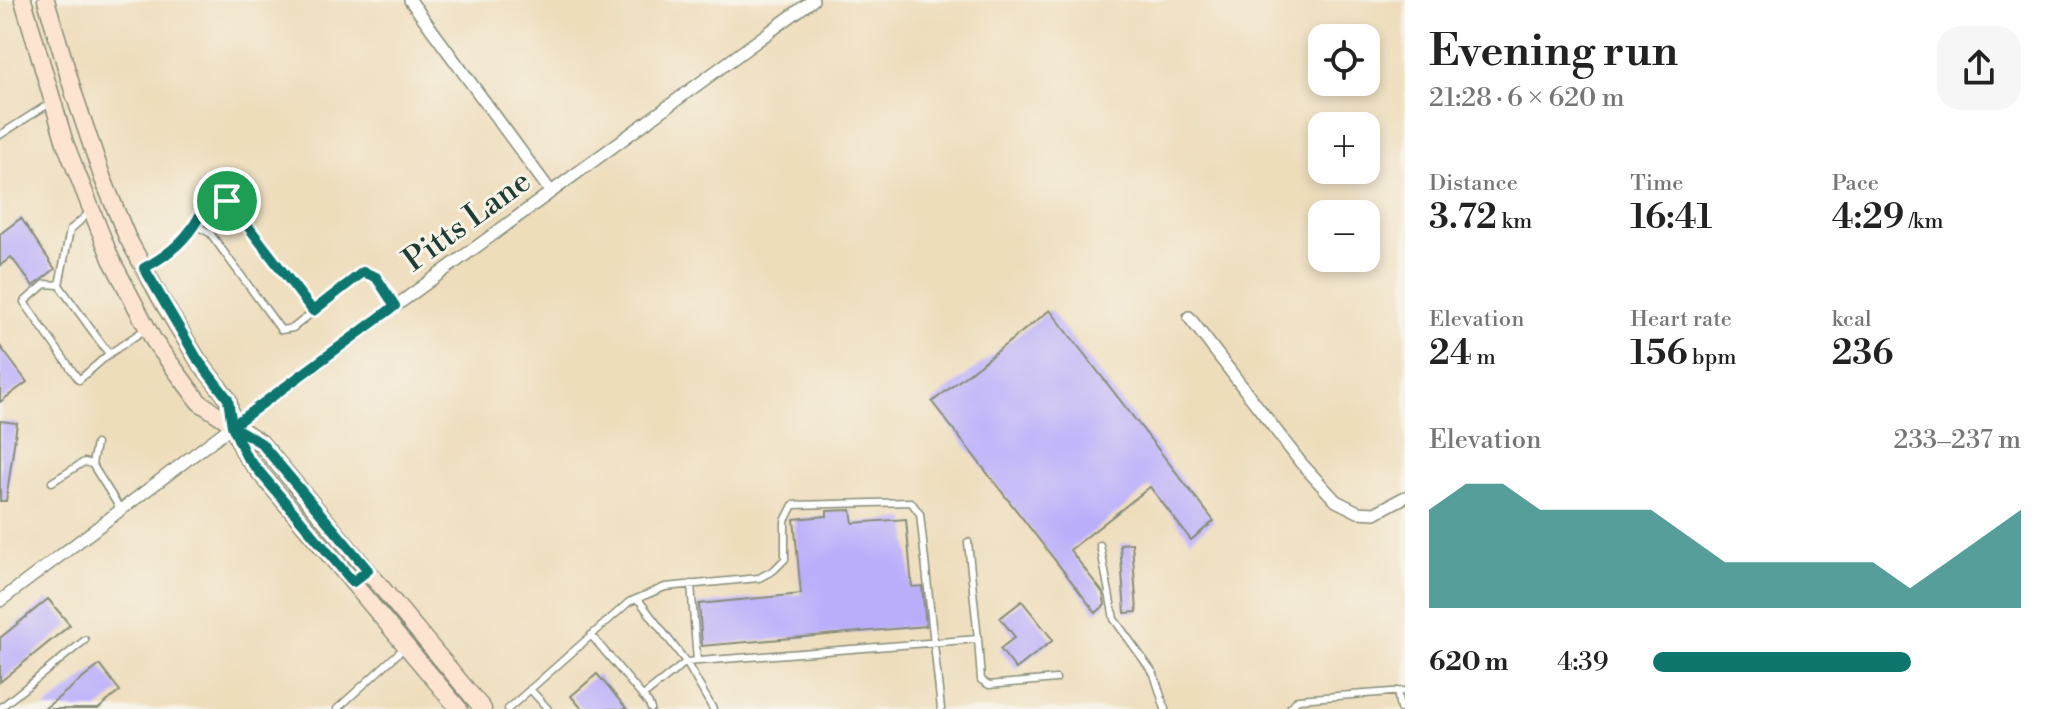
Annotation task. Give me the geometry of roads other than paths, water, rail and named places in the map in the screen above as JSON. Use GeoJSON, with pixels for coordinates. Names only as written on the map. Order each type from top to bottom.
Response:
{"type":"FeatureCollection","features":[{"type":"Feature","properties":{"kind":"main road"},"geometry":{"type":"LineString","coordinates":[[23,0],[65,143],[111,259],[147,328],[199,402],[261,443],[483,709]]}},
{"type":"Feature","properties":{"kind":"main road"},"geometry":{"type":"LineString","coordinates":[[46,0],[103,179],[127,237],[198,360],[228,399],[232,426],[246,456],[459,709]]}},
{"type":"Feature","properties":{"kind":"main road"},"geometry":{"type":"LineString","coordinates":[[53,101],[74,94]]}},
{"type":"Feature","properties":{"kind":"main road"},"geometry":{"type":"LineString","coordinates":[[353,582],[368,570]]}},
{"type":"Feature","properties":{"kind":"street"},"geometry":{"type":"LineString","coordinates":[[410,0],[551,192]]}},
{"type":"Feature","properties":{"kind":"street","name":"Pitts Lane"},"geometry":{"type":"LineString","coordinates":[[0,601],[232,426],[813,0]]}},
{"type":"Feature","properties":{"kind":"street"},"geometry":{"type":"LineString","coordinates":[[1189,317],[1301,463],[1336,501],[1358,512],[1375,513],[1405,497]]}},
{"type":"Feature","properties":{"kind":"lane"},"geometry":{"type":"LineString","coordinates":[[0,135],[53,101]]}},
{"type":"Feature","properties":{"kind":"lane"},"geometry":{"type":"LineString","coordinates":[[144,268],[165,258],[195,225],[202,211],[227,201],[242,208],[247,225],[313,311]]}},
{"type":"Feature","properties":{"kind":"lane"},"geometry":{"type":"LineString","coordinates":[[92,211],[70,230],[59,285],[109,354]]}},
{"type":"Feature","properties":{"kind":"lane"},"geometry":{"type":"LineString","coordinates":[[195,225],[210,233],[281,330],[293,328],[363,272],[376,277],[395,306]]}},
{"type":"Feature","properties":{"kind":"lane"},"geometry":{"type":"LineString","coordinates":[[59,285],[45,284],[24,302],[79,380],[109,354],[147,328]]}},
{"type":"Feature","properties":{"kind":"lane"},"geometry":{"type":"LineString","coordinates":[[96,444],[92,464],[121,510]]}},
{"type":"Feature","properties":{"kind":"lane"},"geometry":{"type":"LineString","coordinates":[[52,482],[84,462],[92,464]]}},
{"type":"Feature","properties":{"kind":"lane"},"geometry":{"type":"LineString","coordinates":[[508,709],[629,602],[665,587],[759,578],[774,570],[785,559],[785,521],[793,505],[911,502],[920,514],[941,709]]}},
{"type":"Feature","properties":{"kind":"lane"},"geometry":{"type":"LineString","coordinates":[[968,542],[981,680],[989,685],[1056,679]]}},
{"type":"Feature","properties":{"kind":"lane"},"geometry":{"type":"LineString","coordinates":[[1100,545],[1114,619],[1154,674],[1165,709]]}},
{"type":"Feature","properties":{"kind":"lane"},"geometry":{"type":"LineString","coordinates":[[691,584],[697,661]]}},
{"type":"Feature","properties":{"kind":"lane"},"geometry":{"type":"LineString","coordinates":[[638,599],[686,662],[713,709]]}},
{"type":"Feature","properties":{"kind":"lane"},"geometry":{"type":"LineString","coordinates":[[591,635],[651,709]]}},
{"type":"Feature","properties":{"kind":"lane"},"geometry":{"type":"LineString","coordinates":[[643,696],[686,662],[978,639]]}},
{"type":"Feature","properties":{"kind":"lane"},"geometry":{"type":"LineString","coordinates":[[0,708],[85,640]]}},
{"type":"Feature","properties":{"kind":"lane"},"geometry":{"type":"LineString","coordinates":[[337,709],[406,646]]}},
{"type":"Feature","properties":{"kind":"lane"},"geometry":{"type":"LineString","coordinates":[[530,689],[548,709]]}},
{"type":"Feature","properties":{"kind":"lane"},"geometry":{"type":"LineString","coordinates":[[1289,709],[1298,699],[1401,691],[1400,709]]}}]}
